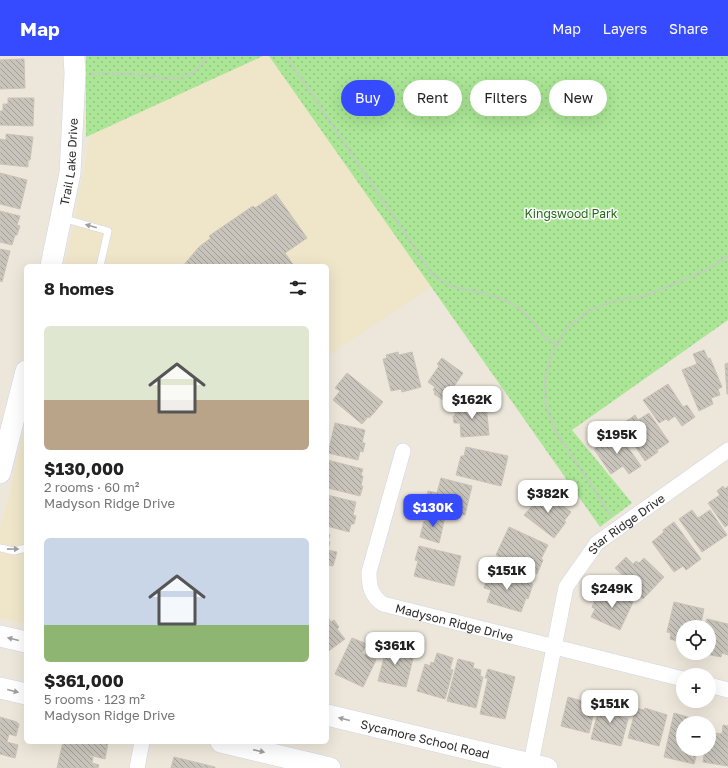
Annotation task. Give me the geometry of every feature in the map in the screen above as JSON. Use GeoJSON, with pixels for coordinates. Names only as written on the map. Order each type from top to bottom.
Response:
{"type":"FeatureCollection","features":[{"type":"Feature","properties":{"kind":"main road","name":"Trail Lake Drive"},"geometry":{"type":"LineString","coordinates":[[51,264],[70,173],[75,74],[74,56]]}},
{"type":"Feature","properties":{"kind":"main road"},"geometry":{"type":"LineString","coordinates":[[0,473],[24,379]]}},
{"type":"Feature","properties":{"kind":"main road"},"geometry":{"type":"LineString","coordinates":[[0,636],[24,642]]}},
{"type":"Feature","properties":{"kind":"main road"},"geometry":{"type":"LineString","coordinates":[[0,688],[24,694]]}},
{"type":"Feature","properties":{"kind":"main road","name":"Sycamore School Road"},"geometry":{"type":"LineString","coordinates":[[329,715],[536,767]]}},
{"type":"Feature","properties":{"kind":"main road"},"geometry":{"type":"LineString","coordinates":[[229,744],[328,768]]}},
{"type":"Feature","properties":{"kind":"street","name":"Star Ridge Drive"},"geometry":{"type":"LineString","coordinates":[[536,767],[554,647],[566,587],[597,543],[728,450]]}},
{"type":"Feature","properties":{"kind":"street","name":"Madyson Ridge Drive"},"geometry":{"type":"LineString","coordinates":[[403,451],[369,572],[369,584],[376,599],[383,604],[676,677]]}},
{"type":"Feature","properties":{"kind":"street"},"geometry":{"type":"LineString","coordinates":[[716,687],[728,690]]}},
{"type":"Feature","properties":{"kind":"street"},"geometry":{"type":"LineString","coordinates":[[137,768],[142,744]]}},
{"type":"Feature","properties":{"kind":"lane"},"geometry":{"type":"LineString","coordinates":[[61,218],[108,231],[100,264]]}},
{"type":"Feature","properties":{"kind":"lane"},"geometry":{"type":"LineString","coordinates":[[0,548],[14,551],[24,548]]}},
{"type":"Feature","properties":{"kind":"path"},"geometry":{"type":"LineString","coordinates":[[91,74],[132,74],[161,78],[179,78],[189,75],[198,69],[208,56]]}},
{"type":"Feature","properties":{"kind":"path"},"geometry":{"type":"LineString","coordinates":[[286,56],[432,274],[453,287],[505,300],[520,308],[547,339],[557,344]]}},
{"type":"Feature","properties":{"kind":"path"},"geometry":{"type":"LineString","coordinates":[[619,526],[556,432],[546,406],[545,378],[552,350],[568,327],[590,310],[616,300],[648,295],[706,270],[728,256]]}},
{"type":"Feature","properties":{"kind":"shaded area"},"geometry":{"type":"Polygon","coordinates":[[[264,56],[287,56],[436,284],[329,355],[329,264],[64,264],[91,131],[264,56]]]}},
{"type":"Feature","properties":{"kind":"shaded area"},"geometry":{"type":"Polygon","coordinates":[[[24,430],[24,624],[0,618],[0,530],[24,430]]]}},
{"type":"Feature","properties":{"kind":"green space"},"geometry":{"type":"Polygon","coordinates":[[[86,56],[263,56],[86,137],[86,56]]]}},
{"type":"Feature","properties":{"kind":"green space","name":"Kingswood Park"},"geometry":{"type":"Polygon","coordinates":[[[269,56],[728,56],[728,320],[572,430],[632,503],[600,527],[269,56]]]}},
{"type":"Feature","properties":{"kind":"building"},"geometry":{"type":"Polygon","coordinates":[[[24,59],[25,88],[0,89],[0,60],[24,59]]]}},
{"type":"Feature","properties":{"kind":"building"},"geometry":{"type":"Polygon","coordinates":[[[8,98],[34,98],[33,126],[0,125],[0,111],[3,111],[3,104],[8,104],[8,98]]]}},
{"type":"Feature","properties":{"kind":"building"},"geometry":{"type":"Polygon","coordinates":[[[6,134],[33,137],[28,167],[0,164],[0,139],[6,140],[6,134]]]}},
{"type":"Feature","properties":{"kind":"building"},"geometry":{"type":"Polygon","coordinates":[[[0,173],[27,180],[20,209],[0,204],[0,173]]]}},
{"type":"Feature","properties":{"kind":"building"},"geometry":{"type":"Polygon","coordinates":[[[276,194],[307,238],[285,253],[293,264],[185,264],[199,247],[211,238],[209,236],[253,206],[255,208],[276,194]]]}},
{"type":"Feature","properties":{"kind":"building"},"geometry":{"type":"Polygon","coordinates":[[[0,211],[20,216],[17,225],[20,226],[12,245],[0,242],[0,211]]]}},
{"type":"Feature","properties":{"kind":"building"},"geometry":{"type":"Polygon","coordinates":[[[0,249],[10,251],[2,282],[0,281],[0,249]]]}},
{"type":"Feature","properties":{"kind":"building"},"geometry":{"type":"Polygon","coordinates":[[[704,350],[708,359],[710,358],[722,387],[718,389],[720,395],[711,398],[713,404],[699,411],[682,370],[697,364],[693,354],[704,350]]]}},
{"type":"Feature","properties":{"kind":"building"},"geometry":{"type":"Polygon","coordinates":[[[398,352],[399,355],[412,352],[421,387],[402,392],[401,389],[391,391],[383,359],[387,358],[386,355],[398,352]]]}},
{"type":"Feature","properties":{"kind":"building"},"geometry":{"type":"Polygon","coordinates":[[[442,358],[463,373],[448,395],[450,396],[446,402],[434,394],[435,392],[433,390],[435,387],[428,382],[439,366],[437,364],[442,358]]]}},
{"type":"Feature","properties":{"kind":"building"},"geometry":{"type":"Polygon","coordinates":[[[728,363],[728,394],[727,394],[725,364],[728,363]]]}},
{"type":"Feature","properties":{"kind":"building"},"geometry":{"type":"Polygon","coordinates":[[[347,373],[383,402],[362,424],[333,400],[340,391],[335,388],[347,373]]]}},
{"type":"Feature","properties":{"kind":"building"},"geometry":{"type":"Polygon","coordinates":[[[668,384],[683,407],[687,405],[695,417],[682,426],[675,416],[668,421],[666,419],[659,423],[643,400],[668,384]]]}},
{"type":"Feature","properties":{"kind":"building"},"geometry":{"type":"Polygon","coordinates":[[[486,404],[489,435],[461,437],[460,423],[454,423],[453,416],[455,416],[455,407],[486,404]]]}},
{"type":"Feature","properties":{"kind":"building"},"geometry":{"type":"Polygon","coordinates":[[[649,413],[669,442],[645,461],[621,425],[635,415],[638,420],[649,413]]]}},
{"type":"Feature","properties":{"kind":"building"},"geometry":{"type":"Polygon","coordinates":[[[335,423],[365,430],[362,443],[365,443],[363,452],[360,451],[358,460],[329,453],[335,423]]]}},
{"type":"Feature","properties":{"kind":"building"},"geometry":{"type":"Polygon","coordinates":[[[618,433],[641,466],[629,474],[623,466],[611,474],[594,449],[618,433]]]}},
{"type":"Feature","properties":{"kind":"building"},"geometry":{"type":"Polygon","coordinates":[[[466,447],[508,456],[501,486],[456,475],[461,456],[464,456],[466,447]]]}},
{"type":"Feature","properties":{"kind":"building"},"geometry":{"type":"Polygon","coordinates":[[[329,460],[363,469],[361,475],[363,476],[361,486],[363,486],[360,496],[329,488],[329,460]]]}},
{"type":"Feature","properties":{"kind":"building"},"geometry":{"type":"Polygon","coordinates":[[[441,478],[472,486],[465,515],[425,505],[428,491],[437,493],[441,478]]]}},
{"type":"Feature","properties":{"kind":"building"},"geometry":{"type":"Polygon","coordinates":[[[723,486],[725,489],[728,486],[728,525],[725,527],[708,503],[720,495],[717,491],[723,486]]]}},
{"type":"Feature","properties":{"kind":"building"},"geometry":{"type":"Polygon","coordinates":[[[543,491],[571,512],[564,521],[566,522],[554,538],[524,515],[533,505],[531,503],[538,493],[540,495],[543,491]]]}},
{"type":"Feature","properties":{"kind":"building"},"geometry":{"type":"Polygon","coordinates":[[[329,495],[356,502],[353,515],[356,516],[354,524],[351,524],[349,532],[329,527],[329,495]]]}},
{"type":"Feature","properties":{"kind":"building"},"geometry":{"type":"Polygon","coordinates":[[[692,510],[698,518],[710,510],[727,535],[702,552],[679,519],[692,510]]]}},
{"type":"Feature","properties":{"kind":"building"},"geometry":{"type":"Polygon","coordinates":[[[428,513],[445,517],[439,543],[420,537],[424,521],[426,522],[428,513]]]}},
{"type":"Feature","properties":{"kind":"building"},"geometry":{"type":"Polygon","coordinates":[[[674,522],[701,559],[686,570],[683,566],[674,572],[652,542],[664,532],[663,530],[674,522]]]}},
{"type":"Feature","properties":{"kind":"building"},"geometry":{"type":"Polygon","coordinates":[[[509,527],[548,545],[541,559],[543,560],[537,574],[496,555],[509,527]]]}},
{"type":"Feature","properties":{"kind":"building"},"geometry":{"type":"Polygon","coordinates":[[[419,546],[461,556],[454,586],[414,576],[418,561],[415,560],[419,546]]]}},
{"type":"Feature","properties":{"kind":"building"},"geometry":{"type":"Polygon","coordinates":[[[329,550],[337,552],[333,566],[329,565],[329,550]]]}},
{"type":"Feature","properties":{"kind":"building"},"geometry":{"type":"Polygon","coordinates":[[[626,557],[633,564],[636,561],[639,563],[644,558],[664,577],[643,599],[623,579],[625,577],[615,568],[626,557]]]}},
{"type":"Feature","properties":{"kind":"building"},"geometry":{"type":"Polygon","coordinates":[[[489,571],[533,584],[528,599],[526,598],[521,612],[487,602],[491,590],[484,588],[489,571]]]}},
{"type":"Feature","properties":{"kind":"building"},"geometry":{"type":"Polygon","coordinates":[[[604,589],[633,602],[620,630],[591,617],[595,609],[592,607],[595,600],[599,602],[604,589]]]}},
{"type":"Feature","properties":{"kind":"building"},"geometry":{"type":"Polygon","coordinates":[[[674,602],[704,609],[702,620],[676,620],[676,641],[670,639],[671,633],[667,632],[674,602]]]}},
{"type":"Feature","properties":{"kind":"building"},"geometry":{"type":"Polygon","coordinates":[[[329,619],[331,622],[334,620],[339,627],[337,629],[345,639],[329,651],[329,619]]]}},
{"type":"Feature","properties":{"kind":"building"},"geometry":{"type":"Polygon","coordinates":[[[716,621],[728,624],[728,655],[722,653],[721,657],[716,656],[716,621]]]}},
{"type":"Feature","properties":{"kind":"building"},"geometry":{"type":"Polygon","coordinates":[[[352,638],[367,644],[362,653],[376,660],[363,687],[335,674],[352,638]]]}},
{"type":"Feature","properties":{"kind":"building"},"geometry":{"type":"Polygon","coordinates":[[[388,642],[403,646],[401,654],[413,658],[406,687],[378,681],[388,642]]]}},
{"type":"Feature","properties":{"kind":"building"},"geometry":{"type":"Polygon","coordinates":[[[437,653],[453,658],[450,669],[453,670],[445,699],[417,691],[425,664],[430,666],[431,662],[434,663],[437,653]]]}},
{"type":"Feature","properties":{"kind":"building"},"geometry":{"type":"Polygon","coordinates":[[[458,659],[474,663],[473,668],[481,670],[480,676],[483,677],[476,708],[447,701],[458,659]]]}},
{"type":"Feature","properties":{"kind":"building"},"geometry":{"type":"Polygon","coordinates":[[[488,669],[515,677],[505,719],[480,714],[488,678],[485,678],[488,669]]]}},
{"type":"Feature","properties":{"kind":"building"},"geometry":{"type":"Polygon","coordinates":[[[584,692],[598,695],[589,733],[561,726],[568,697],[582,701],[584,692]]]}},
{"type":"Feature","properties":{"kind":"building"},"geometry":{"type":"Polygon","coordinates":[[[604,697],[620,701],[617,712],[621,713],[620,717],[628,719],[621,746],[591,739],[598,712],[600,713],[604,697]]]}},
{"type":"Feature","properties":{"kind":"building"},"geometry":{"type":"Polygon","coordinates":[[[636,708],[644,710],[645,708],[667,715],[659,746],[628,738],[636,708]]]}},
{"type":"Feature","properties":{"kind":"building"},"geometry":{"type":"Polygon","coordinates":[[[674,713],[684,716],[676,716],[676,756],[696,756],[694,764],[664,757],[674,713]]]}},
{"type":"Feature","properties":{"kind":"building"},"geometry":{"type":"Polygon","coordinates":[[[0,717],[19,724],[16,736],[9,734],[7,742],[18,745],[15,758],[0,754],[0,717]]]}},
{"type":"Feature","properties":{"kind":"building"},"geometry":{"type":"Polygon","coordinates":[[[723,725],[728,726],[728,766],[703,762],[704,756],[716,756],[716,733],[722,734],[723,725]]]}},
{"type":"Feature","properties":{"kind":"building"},"geometry":{"type":"Polygon","coordinates":[[[63,744],[108,744],[105,759],[90,755],[90,757],[93,757],[92,763],[99,765],[98,768],[57,768],[63,744]]]}},
{"type":"Feature","properties":{"kind":"building"},"geometry":{"type":"Polygon","coordinates":[[[174,757],[215,767],[215,768],[171,768],[174,757]]]}}]}
